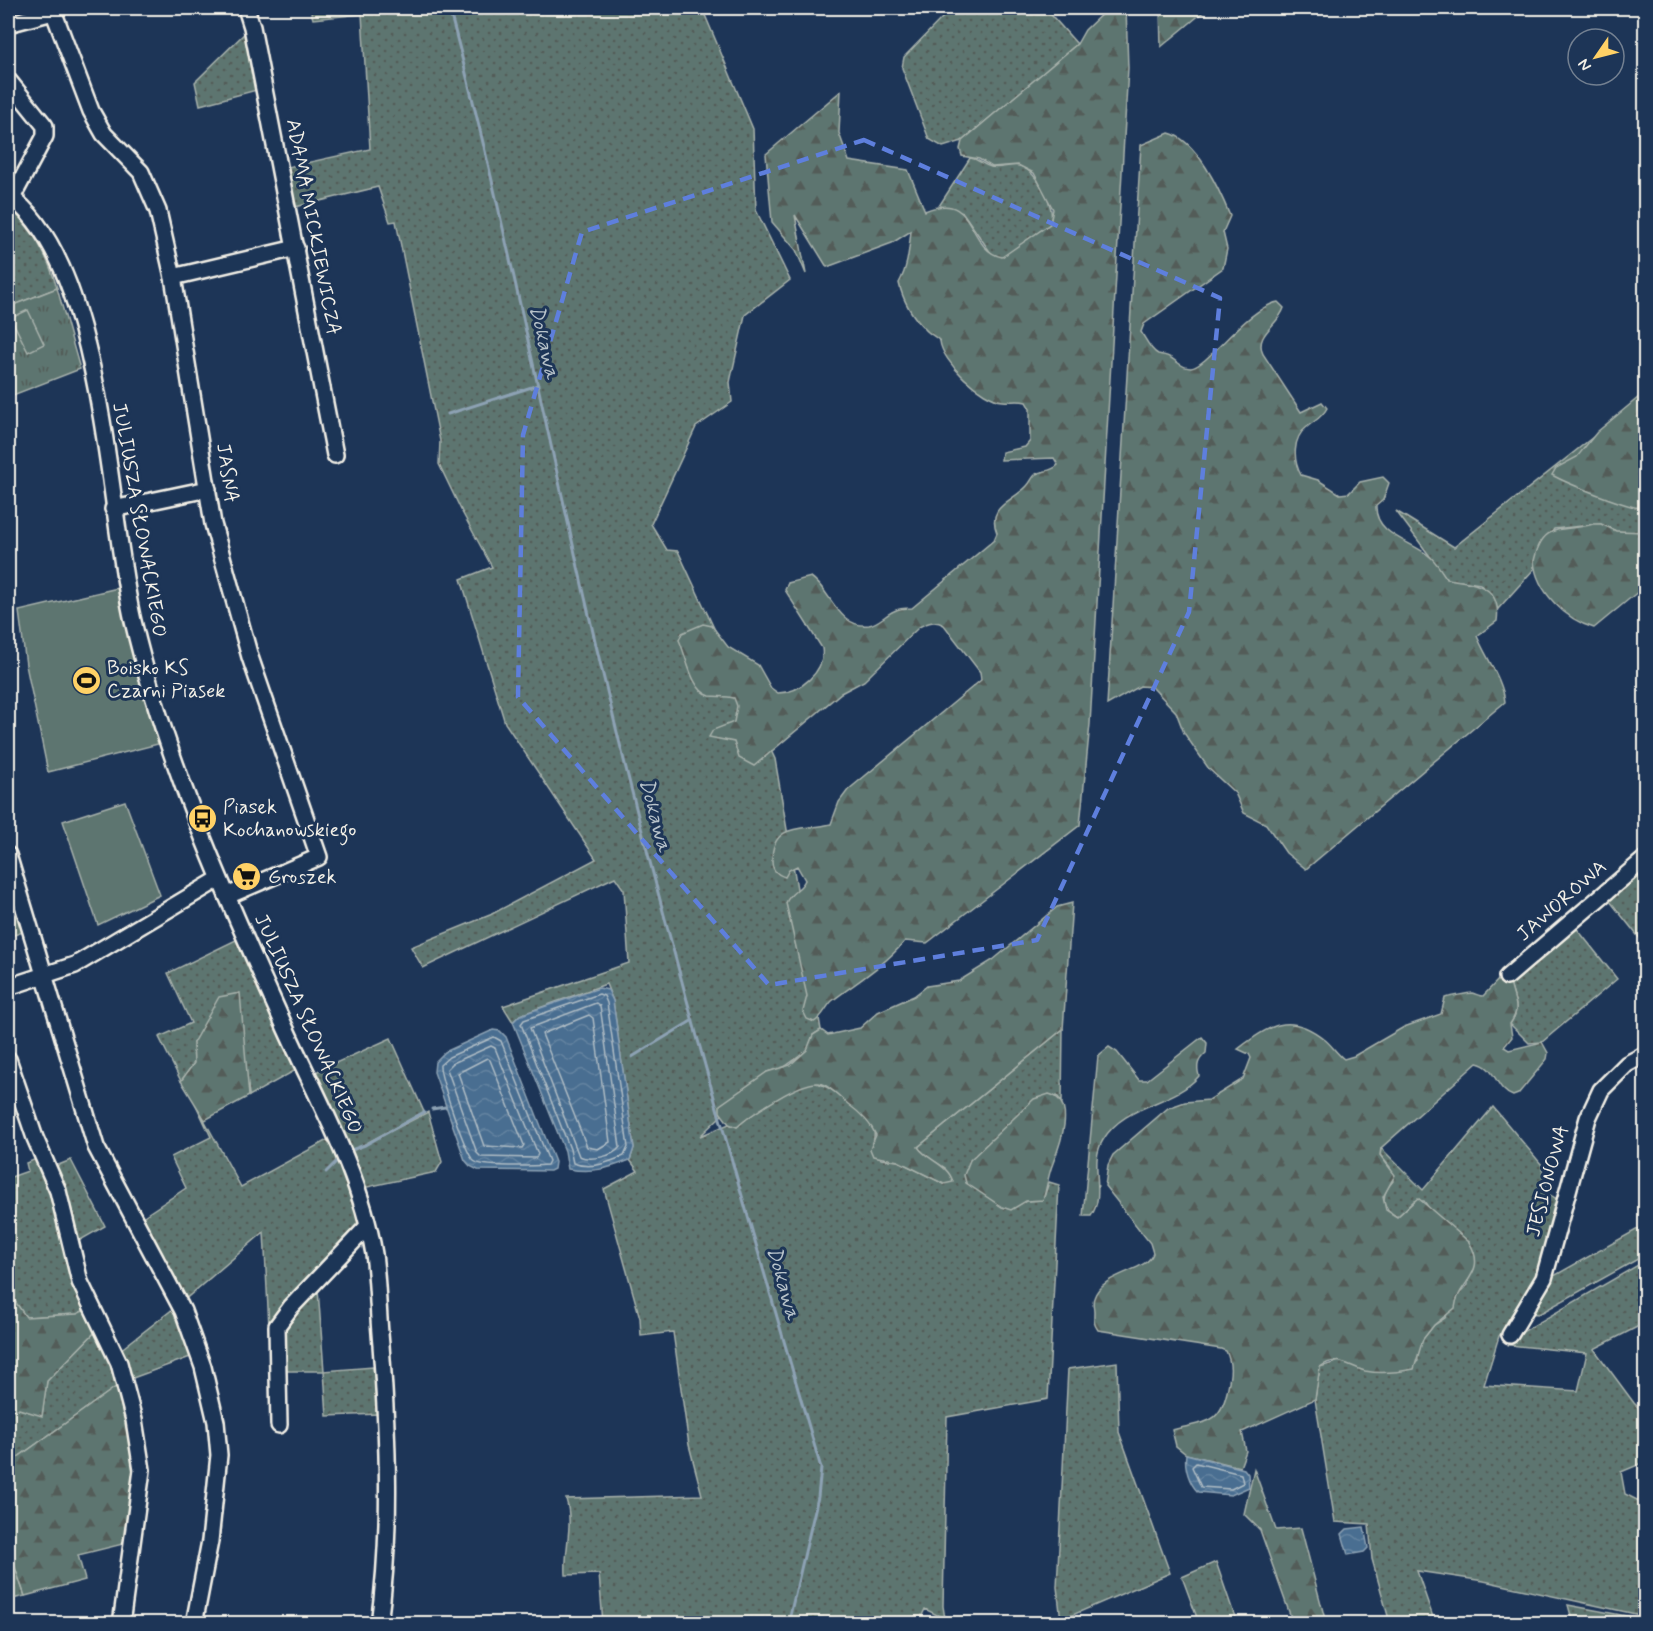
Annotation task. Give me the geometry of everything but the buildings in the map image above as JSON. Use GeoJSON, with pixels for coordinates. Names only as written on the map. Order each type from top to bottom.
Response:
{"type":"FeatureCollection","features":[{"type":"Feature","properties":{"kind":"street","name":"ADAMA MICKIEWICZA"},"geometry":{"type":"LineString","coordinates":[[246,8],[252,27],[335,455]]}},
{"type":"Feature","properties":{"kind":"street","name":"JASNA"},"geometry":{"type":"LineString","coordinates":[[8,24],[52,10],[91,111],[104,134],[141,172],[153,195],[173,277],[213,524],[250,657],[319,856],[227,896]]}},
{"type":"Feature","properties":{"kind":"street"},"geometry":{"type":"LineString","coordinates":[[8,80],[45,126],[45,136],[10,196]]}},
{"type":"Feature","properties":{"kind":"street","name":"JULIUSZA SŁOWACKIEGO"},"geometry":{"type":"LineString","coordinates":[[10,196],[46,235],[67,279],[91,365],[125,585],[144,664],[188,802],[219,879],[359,1191],[374,1255],[387,1423],[388,1504],[379,1623]]}},
{"type":"Feature","properties":{"kind":"street"},"geometry":{"type":"LineString","coordinates":[[173,277],[296,248]]}},
{"type":"Feature","properties":{"kind":"street"},"geometry":{"type":"LineString","coordinates":[[113,508],[208,489]]}},
{"type":"Feature","properties":{"kind":"street"},"geometry":{"type":"LineString","coordinates":[[8,855],[42,977],[96,1147],[183,1311],[203,1367],[216,1422],[219,1455],[210,1541],[194,1623]]}},
{"type":"Feature","properties":{"kind":"street","name":"JAWOROWA"},"geometry":{"type":"LineString","coordinates":[[1506,977],[1646,858]]}},
{"type":"Feature","properties":{"kind":"street"},"geometry":{"type":"LineString","coordinates":[[8,987],[75,965],[219,879]]}},
{"type":"Feature","properties":{"kind":"street","name":"JESIONOWA"},"geometry":{"type":"LineString","coordinates":[[1510,1335],[1544,1278],[1587,1118],[1601,1090],[1627,1064],[1646,1054]]}},
{"type":"Feature","properties":{"kind":"street"},"geometry":{"type":"LineString","coordinates":[[8,1059],[35,1138],[58,1191],[80,1282],[119,1363],[134,1420],[142,1470],[121,1623]]}},
{"type":"Feature","properties":{"kind":"street"},"geometry":{"type":"LineString","coordinates":[[281,1421],[277,1326],[291,1307],[368,1227]]}},
{"type":"Feature","properties":{"kind":"highlighted area"},"geometry":{"type":"Polygon","coordinates":[[[864,140],[1220,298],[1189,612],[1037,940],[769,985],[518,697],[523,435],[582,232],[864,140]]]}},
{"type":"Feature","properties":{"kind":"green space"},"geometry":{"type":"Polygon","coordinates":[[[310,8],[702,8],[753,129],[756,210],[790,280],[745,315],[730,382],[732,402],[696,427],[651,524],[667,550],[678,551],[775,759],[821,1030],[813,1035],[808,1050],[783,1068],[767,1072],[700,1136],[729,1124],[737,1127],[784,1094],[812,1083],[819,1084],[846,1100],[869,1123],[874,1131],[874,1144],[881,1159],[898,1161],[944,1184],[945,1168],[923,1154],[918,1147],[1063,1029],[1062,1102],[1057,1096],[1007,1127],[971,1160],[1026,1201],[1043,1200],[1049,1182],[1059,1185],[1048,1399],[947,1417],[943,1606],[945,1619],[925,1609],[918,1624],[599,1623],[603,1623],[599,1574],[566,1575],[569,1518],[566,1499],[702,1495],[689,1445],[673,1332],[641,1336],[640,1318],[604,1189],[638,1171],[630,1160],[634,1148],[613,1001],[606,984],[520,1015],[513,1022],[503,1006],[629,963],[624,890],[615,877],[423,968],[411,947],[490,915],[596,859],[505,723],[461,579],[492,567],[439,464],[440,441],[396,221],[390,222],[378,187],[295,207],[283,168],[370,149],[362,14],[313,19],[310,8]]]}},
{"type":"Feature","properties":{"kind":"green space"},"geometry":{"type":"Polygon","coordinates":[[[958,8],[1045,8],[1077,44],[962,141],[943,147],[929,139],[902,68],[904,57],[943,17],[958,8]]]}},
{"type":"Feature","properties":{"kind":"green space"},"geometry":{"type":"Polygon","coordinates":[[[1126,8],[1128,68],[1090,724],[1080,825],[927,943],[905,941],[880,966],[832,1001],[820,1018],[814,1022],[807,1019],[803,1011],[807,996],[786,903],[805,880],[797,866],[789,870],[785,877],[775,871],[772,860],[773,848],[784,833],[831,824],[839,802],[848,790],[981,680],[980,672],[944,625],[935,622],[926,624],[919,627],[864,681],[841,693],[754,766],[739,758],[734,742],[709,737],[713,730],[734,722],[737,706],[734,698],[710,696],[698,687],[679,640],[682,633],[703,624],[712,626],[728,647],[758,665],[771,688],[778,693],[795,689],[803,685],[816,672],[822,657],[822,648],[785,590],[788,583],[811,577],[842,615],[858,625],[873,624],[896,610],[912,608],[994,540],[997,533],[995,516],[1003,505],[1027,486],[1036,474],[1053,469],[1058,465],[1054,458],[1001,460],[1002,452],[1025,447],[1030,441],[1030,409],[1026,402],[994,399],[974,387],[955,369],[942,350],[940,341],[920,324],[912,313],[899,283],[909,251],[911,231],[892,243],[827,267],[795,215],[806,274],[796,250],[772,222],[766,154],[841,91],[839,133],[849,161],[908,170],[925,211],[942,206],[954,208],[963,214],[982,244],[990,252],[1002,257],[1050,224],[1053,209],[1034,173],[1018,165],[992,167],[979,159],[962,156],[960,149],[962,141],[1077,44],[1085,30],[1107,9],[1126,8]]]}},
{"type":"Feature","properties":{"kind":"green space"},"geometry":{"type":"Polygon","coordinates":[[[1160,8],[1208,8],[1161,47],[1160,8]]]}},
{"type":"Feature","properties":{"kind":"green space"},"geometry":{"type":"Polygon","coordinates":[[[247,31],[264,88],[200,105],[195,82],[247,31]]]}},
{"type":"Feature","properties":{"kind":"green space"},"geometry":{"type":"Polygon","coordinates":[[[1169,133],[1189,145],[1206,168],[1220,193],[1230,216],[1223,232],[1227,249],[1223,268],[1144,324],[1141,332],[1148,344],[1158,354],[1168,356],[1183,366],[1191,368],[1207,358],[1254,315],[1278,302],[1284,308],[1264,335],[1261,347],[1263,354],[1301,412],[1322,402],[1327,408],[1302,432],[1296,443],[1295,457],[1301,475],[1318,480],[1340,494],[1349,493],[1360,482],[1383,477],[1389,483],[1383,500],[1376,506],[1381,524],[1395,536],[1429,556],[1447,579],[1467,582],[1484,588],[1495,600],[1497,609],[1497,621],[1477,636],[1498,677],[1505,702],[1306,869],[1286,853],[1266,824],[1244,813],[1235,793],[1209,769],[1184,733],[1176,712],[1152,687],[1140,686],[1107,705],[1141,145],[1169,133]]]}},
{"type":"Feature","properties":{"kind":"green space"},"geometry":{"type":"Polygon","coordinates":[[[970,158],[991,167],[1020,166],[1026,169],[1039,182],[1051,208],[1050,224],[1002,258],[993,256],[963,213],[939,206],[970,158]]]}},
{"type":"Feature","properties":{"kind":"green space"},"geometry":{"type":"Polygon","coordinates":[[[8,206],[25,224],[38,243],[49,264],[57,288],[8,307],[8,206]]]}},
{"type":"Feature","properties":{"kind":"green space"},"geometry":{"type":"Polygon","coordinates":[[[57,288],[80,369],[8,397],[8,307],[57,288]]]}},
{"type":"Feature","properties":{"kind":"green space"},"geometry":{"type":"Polygon","coordinates":[[[28,310],[44,344],[28,352],[11,318],[28,310]]]}},
{"type":"Feature","properties":{"kind":"green space"},"geometry":{"type":"Polygon","coordinates":[[[1645,392],[1645,508],[1614,501],[1552,475],[1556,468],[1577,457],[1597,432],[1645,392]]]}},
{"type":"Feature","properties":{"kind":"green space"},"geometry":{"type":"Polygon","coordinates":[[[1645,396],[1645,533],[1616,531],[1601,524],[1554,529],[1534,561],[1534,569],[1498,609],[1480,584],[1447,579],[1396,511],[1454,547],[1645,396]]]}},
{"type":"Feature","properties":{"kind":"green space"},"geometry":{"type":"Polygon","coordinates":[[[1601,524],[1616,531],[1646,532],[1645,586],[1594,628],[1573,618],[1554,603],[1540,583],[1534,561],[1538,548],[1548,534],[1555,530],[1601,524]]]}},
{"type":"Feature","properties":{"kind":"green space","name":"Boisko KS Czarni Piasek"},"geometry":{"type":"Polygon","coordinates":[[[118,588],[158,744],[48,772],[26,665],[19,611],[118,588]]]}},
{"type":"Feature","properties":{"kind":"green space"},"geometry":{"type":"Polygon","coordinates":[[[125,801],[160,895],[98,925],[63,821],[125,801]]]}},
{"type":"Feature","properties":{"kind":"green space"},"geometry":{"type":"Polygon","coordinates":[[[1641,867],[1645,873],[1645,945],[1606,896],[1641,867]]]}},
{"type":"Feature","properties":{"kind":"green space"},"geometry":{"type":"Polygon","coordinates":[[[8,873],[23,932],[8,937],[8,873]]]}},
{"type":"Feature","properties":{"kind":"green space"},"geometry":{"type":"Polygon","coordinates":[[[1072,903],[1063,1029],[918,1147],[947,1171],[953,1182],[944,1184],[898,1161],[873,1156],[870,1149],[876,1135],[871,1126],[856,1110],[822,1084],[814,1083],[791,1091],[753,1114],[737,1127],[729,1124],[720,1112],[720,1105],[767,1072],[790,1065],[807,1050],[813,1035],[821,1030],[828,1035],[860,1028],[878,1012],[914,996],[927,986],[959,981],[993,960],[1057,907],[1072,903]]]}},
{"type":"Feature","properties":{"kind":"green space"},"geometry":{"type":"Polygon","coordinates":[[[1574,925],[1617,979],[1542,1042],[1529,1043],[1510,1024],[1514,1018],[1516,1003],[1510,982],[1574,925]]]}},
{"type":"Feature","properties":{"kind":"green space"},"geometry":{"type":"Polygon","coordinates":[[[240,938],[296,1070],[249,1096],[244,1059],[193,1043],[194,1063],[181,1081],[159,1037],[191,1023],[168,973],[240,938]]]}},
{"type":"Feature","properties":{"kind":"green space"},"geometry":{"type":"Polygon","coordinates":[[[1501,977],[1510,982],[1516,1003],[1514,1018],[1510,1024],[1512,1037],[1504,1047],[1509,1050],[1542,1042],[1548,1053],[1547,1059],[1518,1094],[1513,1096],[1503,1089],[1489,1069],[1477,1063],[1381,1148],[1380,1155],[1395,1175],[1383,1197],[1386,1210],[1397,1217],[1418,1198],[1469,1242],[1476,1262],[1474,1270],[1457,1299],[1455,1308],[1434,1325],[1423,1339],[1414,1369],[1371,1372],[1337,1361],[1320,1367],[1315,1399],[1242,1432],[1246,1451],[1240,1467],[1186,1454],[1176,1446],[1172,1430],[1203,1423],[1216,1415],[1225,1400],[1230,1364],[1226,1351],[1221,1349],[1096,1328],[1093,1302],[1099,1289],[1115,1277],[1143,1264],[1153,1253],[1150,1243],[1105,1186],[1108,1165],[1113,1155],[1168,1108],[1185,1102],[1209,1100],[1243,1079],[1251,1058],[1249,1054],[1238,1049],[1270,1028],[1290,1024],[1312,1030],[1344,1059],[1354,1056],[1404,1027],[1441,1014],[1445,998],[1472,993],[1483,996],[1501,977]]]}},
{"type":"Feature","properties":{"kind":"green space"},"geometry":{"type":"Polygon","coordinates":[[[240,993],[249,1096],[205,1120],[181,1081],[194,1063],[193,1043],[219,997],[240,993]]]}},
{"type":"Feature","properties":{"kind":"green space"},"geometry":{"type":"Polygon","coordinates":[[[1202,1037],[1207,1043],[1206,1053],[1198,1063],[1199,1076],[1176,1093],[1124,1119],[1112,1128],[1103,1140],[1097,1159],[1098,1198],[1091,1216],[1083,1216],[1098,1056],[1109,1047],[1117,1052],[1139,1080],[1147,1080],[1202,1037]]]}},
{"type":"Feature","properties":{"kind":"green space"},"geometry":{"type":"Polygon","coordinates":[[[391,1038],[424,1112],[354,1150],[428,1112],[442,1162],[436,1172],[363,1188],[311,1074],[391,1038]]]}},
{"type":"Feature","properties":{"kind":"green space"},"geometry":{"type":"Polygon","coordinates":[[[1049,1094],[1057,1098],[1062,1105],[1064,1124],[1043,1200],[1026,1201],[1011,1210],[1002,1207],[966,1183],[964,1175],[970,1160],[1034,1099],[1049,1094]]]}},
{"type":"Feature","properties":{"kind":"green space"},"geometry":{"type":"Polygon","coordinates":[[[195,1103],[241,1187],[329,1139],[355,1199],[362,1225],[269,1327],[264,1232],[183,1301],[138,1220],[186,1188],[171,1157],[211,1137],[195,1103]]]}},
{"type":"Feature","properties":{"kind":"green space"},"geometry":{"type":"Polygon","coordinates":[[[1493,1107],[1542,1165],[1548,1194],[1561,1201],[1539,1278],[1499,1336],[1484,1385],[1578,1391],[1587,1353],[1509,1345],[1524,1331],[1645,1261],[1645,1323],[1594,1349],[1634,1403],[1645,1414],[1645,1462],[1621,1472],[1625,1494],[1645,1504],[1645,1616],[1484,1581],[1417,1571],[1435,1623],[1390,1623],[1372,1559],[1369,1524],[1335,1522],[1315,1399],[1320,1367],[1343,1360],[1364,1370],[1408,1370],[1418,1361],[1417,1351],[1423,1339],[1434,1325],[1445,1318],[1458,1295],[1468,1285],[1469,1242],[1431,1211],[1424,1201],[1414,1201],[1397,1217],[1385,1205],[1384,1196],[1393,1181],[1390,1167],[1380,1155],[1381,1148],[1423,1190],[1493,1107]]]}},
{"type":"Feature","properties":{"kind":"green space"},"geometry":{"type":"Polygon","coordinates":[[[37,1159],[52,1194],[87,1309],[77,1314],[25,1317],[14,1300],[8,1258],[8,1178],[28,1171],[26,1163],[37,1159]]]}},
{"type":"Feature","properties":{"kind":"green space"},"geometry":{"type":"Polygon","coordinates":[[[71,1160],[105,1226],[77,1242],[51,1168],[71,1160]]]}},
{"type":"Feature","properties":{"kind":"green space"},"geometry":{"type":"Polygon","coordinates":[[[1645,1225],[1645,1255],[1539,1314],[1526,1313],[1545,1281],[1645,1225]]]}},
{"type":"Feature","properties":{"kind":"green space"},"geometry":{"type":"Polygon","coordinates":[[[318,1289],[324,1371],[283,1371],[280,1334],[285,1323],[318,1289]]]}},
{"type":"Feature","properties":{"kind":"green space"},"geometry":{"type":"Polygon","coordinates":[[[14,1300],[26,1317],[77,1314],[87,1309],[98,1329],[47,1381],[42,1416],[19,1409],[8,1410],[8,1307],[14,1300]]]}},
{"type":"Feature","properties":{"kind":"green space"},"geometry":{"type":"Polygon","coordinates":[[[173,1309],[193,1356],[130,1379],[119,1351],[173,1309]]]}},
{"type":"Feature","properties":{"kind":"green space"},"geometry":{"type":"Polygon","coordinates":[[[98,1329],[120,1384],[10,1463],[8,1486],[8,1410],[19,1409],[42,1415],[47,1381],[98,1329]]]}},
{"type":"Feature","properties":{"kind":"green space"},"geometry":{"type":"Polygon","coordinates":[[[1117,1362],[1119,1432],[1170,1573],[1061,1620],[1057,1587],[1068,1369],[1117,1362]]]}},
{"type":"Feature","properties":{"kind":"green space"},"geometry":{"type":"Polygon","coordinates":[[[373,1367],[379,1414],[327,1416],[324,1371],[373,1367]]]}},
{"type":"Feature","properties":{"kind":"green space"},"geometry":{"type":"Polygon","coordinates":[[[120,1384],[134,1470],[127,1543],[78,1555],[85,1580],[25,1596],[10,1553],[10,1463],[120,1384]]]}},
{"type":"Feature","properties":{"kind":"green space"},"geometry":{"type":"Polygon","coordinates":[[[1254,1469],[1276,1530],[1301,1528],[1326,1623],[1293,1623],[1260,1530],[1244,1514],[1254,1469]]]}},
{"type":"Feature","properties":{"kind":"green space"},"geometry":{"type":"Polygon","coordinates":[[[8,1553],[10,1553],[25,1596],[8,1600],[8,1553]]]}},
{"type":"Feature","properties":{"kind":"green space"},"geometry":{"type":"Polygon","coordinates":[[[1216,1562],[1237,1623],[1199,1623],[1182,1577],[1216,1562]]]}},
{"type":"Feature","properties":{"kind":"green space"},"geometry":{"type":"Polygon","coordinates":[[[1568,1605],[1642,1619],[1644,1623],[1573,1623],[1568,1605]]]}},
{"type":"Feature","properties":{"kind":"water"},"geometry":{"type":"Polygon","coordinates":[[[599,988],[608,990],[613,1001],[634,1148],[630,1160],[614,1166],[592,1170],[568,1169],[565,1151],[513,1022],[520,1015],[599,988]]]}},
{"type":"Feature","properties":{"kind":"water"},"geometry":{"type":"Polygon","coordinates":[[[493,1030],[500,1031],[506,1037],[555,1162],[554,1169],[550,1171],[478,1170],[465,1160],[434,1072],[435,1062],[445,1052],[493,1030]]]}},
{"type":"Feature","properties":{"kind":"water"},"geometry":{"type":"Polygon","coordinates":[[[1186,1454],[1244,1469],[1248,1474],[1249,1487],[1231,1495],[1198,1492],[1188,1474],[1186,1454]]]}},
{"type":"Feature","properties":{"kind":"water"},"geometry":{"type":"Polygon","coordinates":[[[1364,1527],[1368,1548],[1364,1552],[1348,1555],[1342,1534],[1347,1529],[1364,1527]]]}},
{"type":"Feature","properties":{"kind":"waterway","name":"Dokawa"},"geometry":{"type":"LineString","coordinates":[[449,8],[511,262],[586,602],[630,785],[709,1078],[821,1468],[818,1497],[788,1624]]}},
{"type":"Feature","properties":{"kind":"waterway"},"geometry":{"type":"LineString","coordinates":[[448,414],[538,385]]}},
{"type":"Feature","properties":{"kind":"waterway"},"geometry":{"type":"LineString","coordinates":[[632,1057],[693,1020]]}},
{"type":"Feature","properties":{"kind":"waterway"},"geometry":{"type":"LineString","coordinates":[[432,1109],[445,1107]]}},
{"type":"Feature","properties":{"kind":"waterway"},"geometry":{"type":"LineString","coordinates":[[351,1150],[365,1145],[424,1112]]}},
{"type":"Feature","properties":{"kind":"waterway"},"geometry":{"type":"LineString","coordinates":[[326,1172],[340,1158]]}},
{"type":"Feature","properties":{"kind":"place","name":"Boisko KS Czarni Piasek"},"geometry":{"type":"Point","coordinates":[86,680]}},
{"type":"Feature","properties":{"kind":"place","name":"Piasek Kochanowskiego"},"geometry":{"type":"Point","coordinates":[202,818]}},
{"type":"Feature","properties":{"kind":"place","name":"Groszek"},"geometry":{"type":"Point","coordinates":[247,877]}}]}
